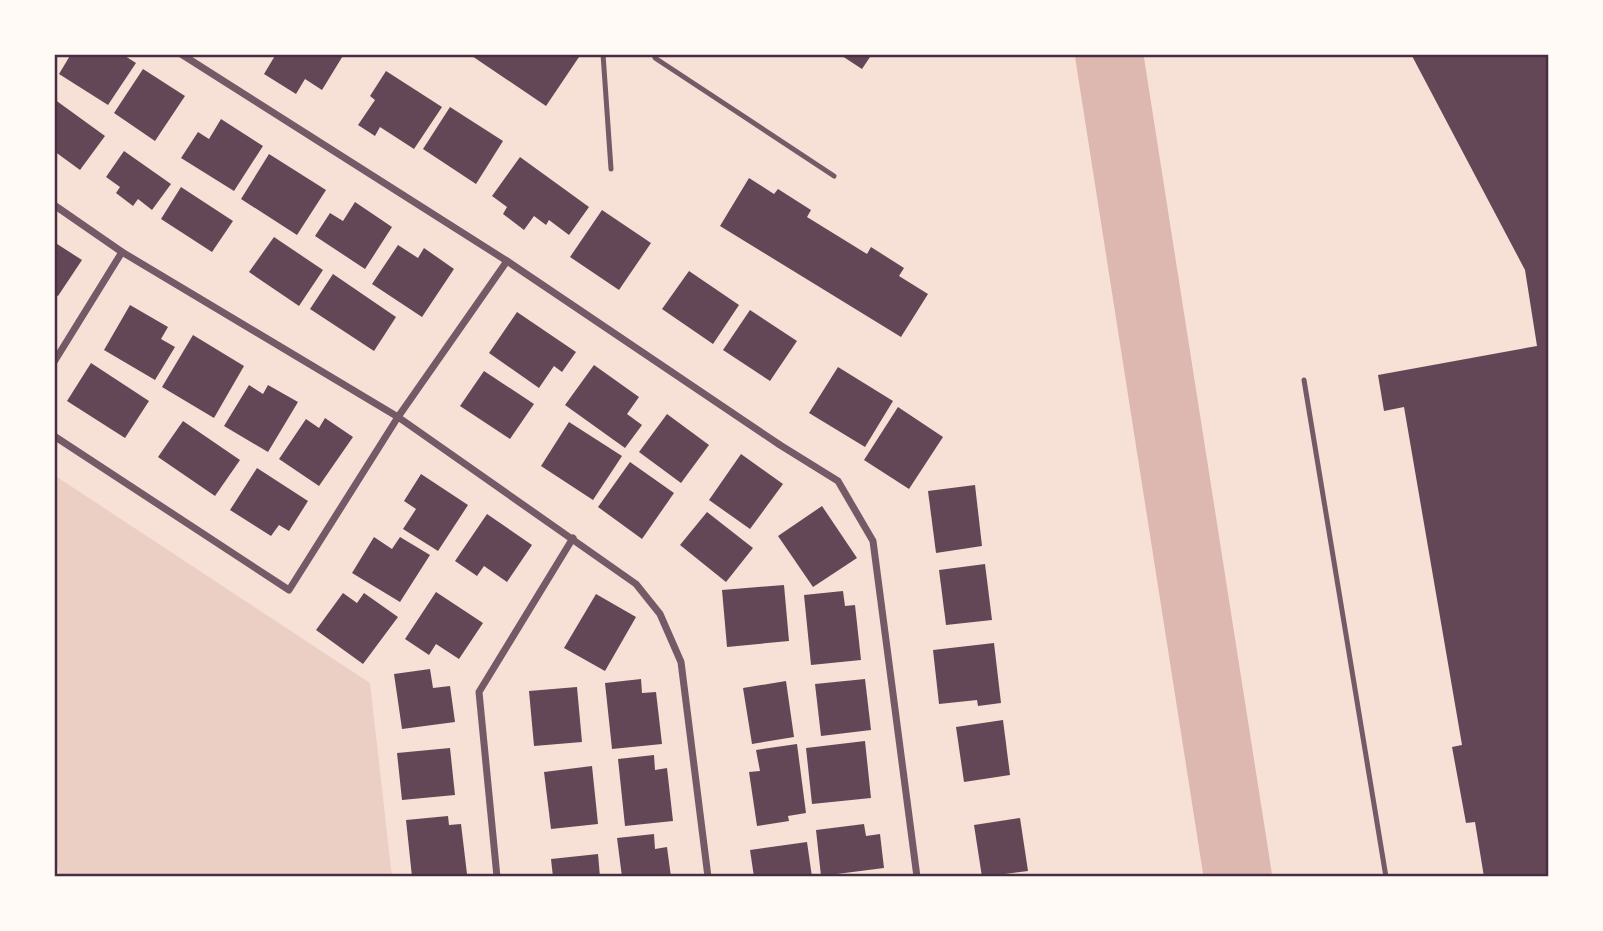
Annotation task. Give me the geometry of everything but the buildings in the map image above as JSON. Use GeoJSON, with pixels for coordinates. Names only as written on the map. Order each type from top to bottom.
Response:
{"type":"FeatureCollection","features":[{"type":"Feature","properties":{"kind":"street"},"geometry":{"type":"LineString","coordinates":[[181,54],[507,261],[780,445],[838,481],[873,541],[917,877]]}},
{"type":"Feature","properties":{"kind":"street"},"geometry":{"type":"LineString","coordinates":[[54,205],[122,252],[398,417],[636,583],[660,614],[681,662],[708,877]]}},
{"type":"Feature","properties":{"kind":"street"},"geometry":{"type":"LineString","coordinates":[[54,362],[122,252]]}},
{"type":"Feature","properties":{"kind":"street"},"geometry":{"type":"LineString","coordinates":[[54,436],[289,590],[398,417],[507,261]]}},
{"type":"Feature","properties":{"kind":"street"},"geometry":{"type":"LineString","coordinates":[[497,877],[479,692],[573,538]]}},
{"type":"Feature","properties":{"kind":"lane"},"geometry":{"type":"LineString","coordinates":[[603,54],[611,169]]}},
{"type":"Feature","properties":{"kind":"lane"},"geometry":{"type":"LineString","coordinates":[[654,54],[655,58],[834,176]]}},
{"type":"Feature","properties":{"kind":"lane"},"geometry":{"type":"LineString","coordinates":[[1304,380],[1386,877]]}},
{"type":"Feature","properties":{"kind":"shaded area"},"geometry":{"type":"Polygon","coordinates":[[[54,475],[370,683],[392,877],[61,877],[54,860],[54,475]]]}},
{"type":"Feature","properties":{"kind":"waterway"},"geometry":{"type":"LineString","coordinates":[[1109,54],[1238,877]]}}]}
